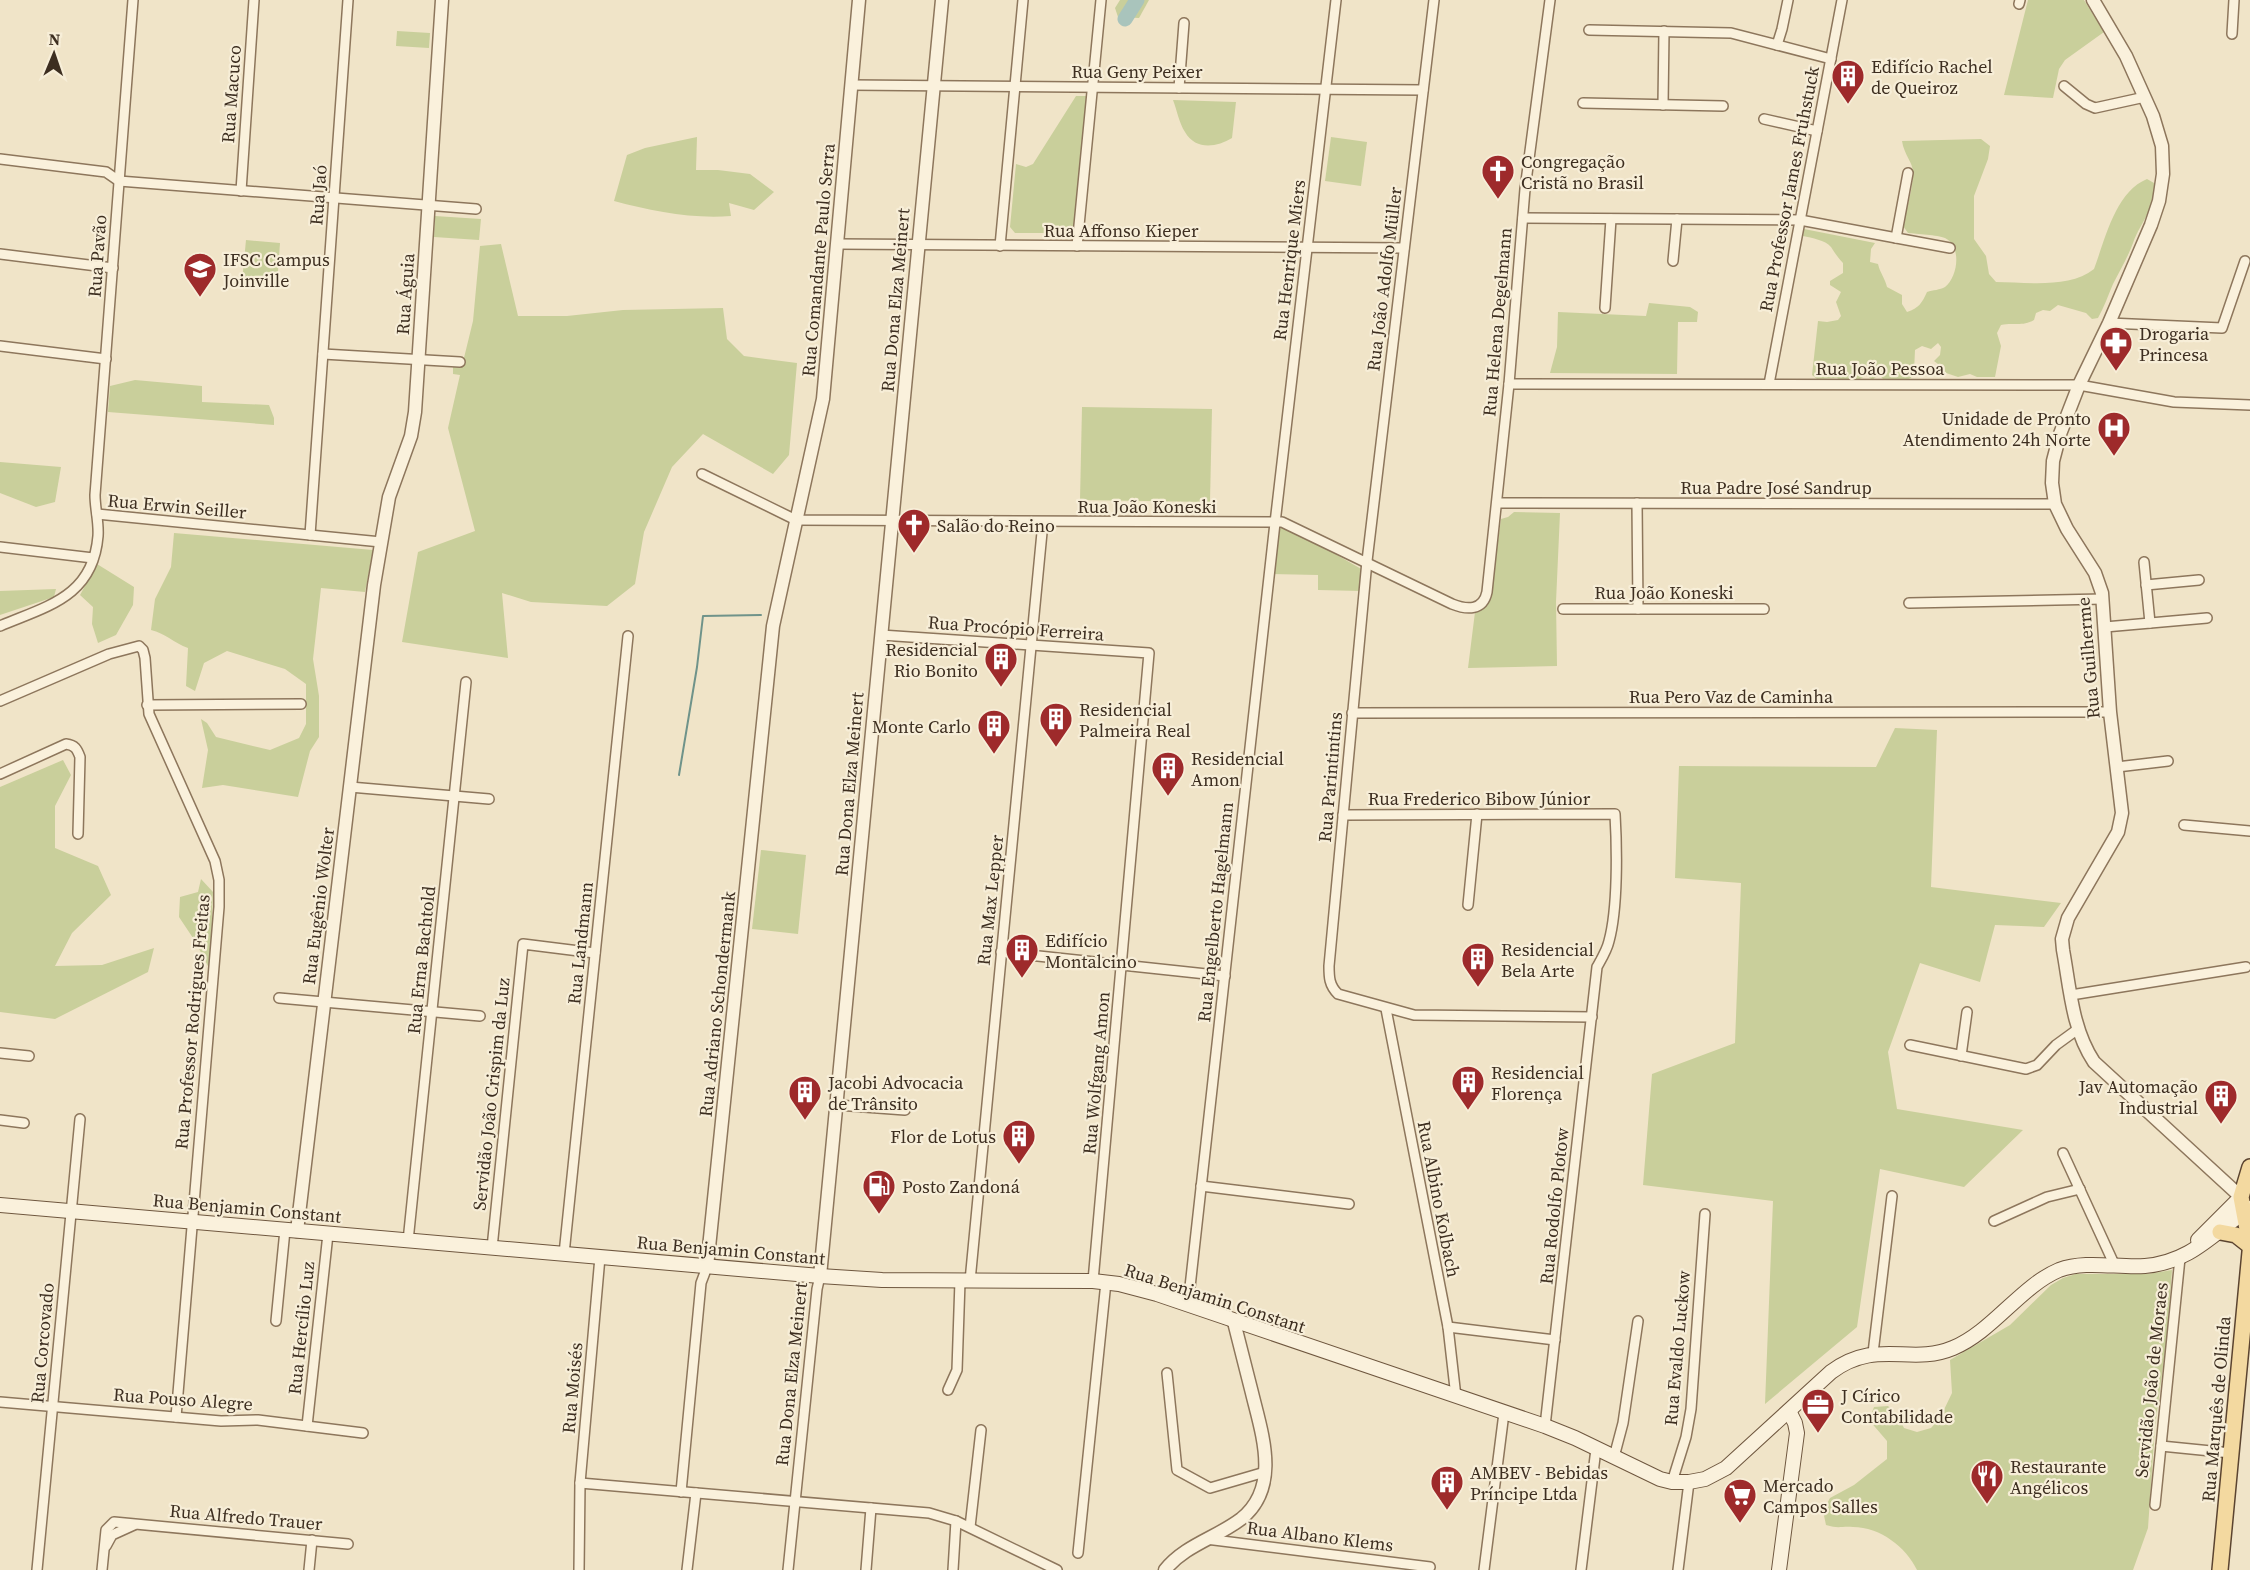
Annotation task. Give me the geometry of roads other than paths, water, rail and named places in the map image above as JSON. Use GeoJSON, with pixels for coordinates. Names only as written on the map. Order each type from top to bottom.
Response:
{"type":"FeatureCollection","features":[{"type":"Feature","properties":{"kind":"main road"},"geometry":{"type":"LineString","coordinates":[[2248,1173],[2246,1205],[2250,1245]]}},
{"type":"Feature","properties":{"kind":"main road","name":"Rua Benjamin Constant"},"geometry":{"type":"LineString","coordinates":[[0,1205],[820,1276],[882,1280],[1100,1281],[1148,1292],[1188,1305],[1545,1426],[1648,1474],[1672,1482],[1705,1479],[1726,1468],[1839,1366],[1873,1353],[1929,1354],[1953,1348],[1970,1338],[2042,1280],[2058,1271],[2080,1266],[2146,1266],[2180,1258],[2220,1232],[2246,1205]]}},
{"type":"Feature","properties":{"kind":"main road"},"geometry":{"type":"LineString","coordinates":[[2180,1258],[2246,1205]]}},
{"type":"Feature","properties":{"kind":"main road"},"geometry":{"type":"LineString","coordinates":[[2220,1232],[2236,1235],[2250,1245]]}},
{"type":"Feature","properties":{"kind":"main road","name":"Rua Marquês de Olinda"},"geometry":{"type":"LineString","coordinates":[[2220,1570],[2250,1252]]}},
{"type":"Feature","properties":{"kind":"main road"},"geometry":{"type":"LineString","coordinates":[[1779,1570],[1797,1433],[1789,1411]]}},
{"type":"Feature","properties":{"kind":"street","name":"Rua Pavão"},"geometry":{"type":"LineString","coordinates":[[97,514],[95,495],[133,0]]}},
{"type":"Feature","properties":{"kind":"street","name":"Rua Macuco"},"geometry":{"type":"LineString","coordinates":[[241,190],[254,0]]}},
{"type":"Feature","properties":{"kind":"street","name":"Rua Jaó"},"geometry":{"type":"LineString","coordinates":[[310,535],[348,0]]}},
{"type":"Feature","properties":{"kind":"street","name":"Rua Águia"},"geometry":{"type":"LineString","coordinates":[[375,585],[392,486],[413,425],[442,0]]}},
{"type":"Feature","properties":{"kind":"street","name":"Rua Comandante Paulo Serra"},"geometry":{"type":"LineString","coordinates":[[796,520],[823,399],[859,0]]}},
{"type":"Feature","properties":{"kind":"street","name":"Rua Dona Elza Meinert"},"geometry":{"type":"LineString","coordinates":[[788,1570],[837,1105],[942,0]]}},
{"type":"Feature","properties":{"kind":"street"},"geometry":{"type":"LineString","coordinates":[[1000,246],[1023,0]]}},
{"type":"Feature","properties":{"kind":"street"},"geometry":{"type":"LineString","coordinates":[[1077,246],[1101,0]]}},
{"type":"Feature","properties":{"kind":"street","name":"Rua Henrique Miers"},"geometry":{"type":"LineString","coordinates":[[1275,523],[1336,0]]}},
{"type":"Feature","properties":{"kind":"street","name":"Rua João Adolfo Müller"},"geometry":{"type":"LineString","coordinates":[[1367,561],[1434,0]]}},
{"type":"Feature","properties":{"kind":"street","name":"Rua Helena Degelmann"},"geometry":{"type":"LineString","coordinates":[[1476,607],[1485,598],[1497,503],[1523,218],[1550,0]]}},
{"type":"Feature","properties":{"kind":"street"},"geometry":{"type":"LineString","coordinates":[[1777,45],[1788,0]]}},
{"type":"Feature","properties":{"kind":"street","name":"Rua Professor James Fruhstuck"},"geometry":{"type":"LineString","coordinates":[[1769,384],[1842,0]]}},
{"type":"Feature","properties":{"kind":"street","name":"Rua Guilherme"},"geometry":{"type":"LineString","coordinates":[[2093,0],[2117,39],[2145,97],[2156,123],[2164,167],[2161,189],[2151,225],[2109,323],[2079,385],[2060,434],[2053,461],[2052,483],[2055,504],[2067,529],[2095,573],[2103,599],[2110,712],[2122,805],[2118,832],[2064,927],[2063,950],[2078,1029],[2088,1053],[2102,1071],[2221,1179],[2246,1205]]}},
{"type":"Feature","properties":{"kind":"street"},"geometry":{"type":"LineString","coordinates":[[2232,34],[2234,0]]}},
{"type":"Feature","properties":{"kind":"street"},"geometry":{"type":"LineString","coordinates":[[1179,88],[1184,23]]}},
{"type":"Feature","properties":{"kind":"street"},"geometry":{"type":"LineString","coordinates":[[1589,30],[1731,33],[1831,59]]}},
{"type":"Feature","properties":{"kind":"street"},"geometry":{"type":"LineString","coordinates":[[1663,105],[1664,31]]}},
{"type":"Feature","properties":{"kind":"street","name":"Rua Geny Peixer"},"geometry":{"type":"LineString","coordinates":[[851,85],[1423,90]]}},
{"type":"Feature","properties":{"kind":"street"},"geometry":{"type":"LineString","coordinates":[[2064,86],[2086,104],[2095,108],[2145,97]]}},
{"type":"Feature","properties":{"kind":"street"},"geometry":{"type":"LineString","coordinates":[[1582,103],[1723,106]]}},
{"type":"Feature","properties":{"kind":"street"},"geometry":{"type":"LineString","coordinates":[[1764,119],[1817,131]]}},
{"type":"Feature","properties":{"kind":"street"},"geometry":{"type":"LineString","coordinates":[[0,159],[106,172],[119,181],[476,209]]}},
{"type":"Feature","properties":{"kind":"street"},"geometry":{"type":"LineString","coordinates":[[1896,238],[1908,173]]}},
{"type":"Feature","properties":{"kind":"street"},"geometry":{"type":"LineString","coordinates":[[1523,218],[1800,220],[1950,248]]}},
{"type":"Feature","properties":{"kind":"street"},"geometry":{"type":"LineString","coordinates":[[1605,308],[1611,219]]}},
{"type":"Feature","properties":{"kind":"street"},"geometry":{"type":"LineString","coordinates":[[1673,261],[1677,219]]}},
{"type":"Feature","properties":{"kind":"street","name":"Rua Affonso Kieper"},"geometry":{"type":"LineString","coordinates":[[837,244],[1404,249]]}},
{"type":"Feature","properties":{"kind":"street"},"geometry":{"type":"LineString","coordinates":[[0,254],[112,267]]}},
{"type":"Feature","properties":{"kind":"street"},"geometry":{"type":"LineString","coordinates":[[2109,323],[2222,328],[2245,261]]}},
{"type":"Feature","properties":{"kind":"street"},"geometry":{"type":"LineString","coordinates":[[0,346],[106,359]]}},
{"type":"Feature","properties":{"kind":"street"},"geometry":{"type":"LineString","coordinates":[[323,354],[460,362]]}},
{"type":"Feature","properties":{"kind":"street","name":"Rua João Pessoa"},"geometry":{"type":"LineString","coordinates":[[1509,384],[2079,385],[2174,402],[2250,405]]}},
{"type":"Feature","properties":{"kind":"street","name":"Rua João Koneski"},"geometry":{"type":"LineString","coordinates":[[702,474],[796,520],[1288,523],[1452,604],[1468,608],[1476,607]]}},
{"type":"Feature","properties":{"kind":"street","name":"Rua Padre José Sandrup"},"geometry":{"type":"LineString","coordinates":[[1497,503],[2055,504]]}},
{"type":"Feature","properties":{"kind":"street"},"geometry":{"type":"LineString","coordinates":[[1636,503],[1638,609]]}},
{"type":"Feature","properties":{"kind":"street","name":"Rua Erwin Seiller"},"geometry":{"type":"LineString","coordinates":[[0,626],[60,601],[73,593],[93,558],[98,537],[97,514],[381,542]]}},
{"type":"Feature","properties":{"kind":"street","name":"Rua Adriano Schondermank"},"geometry":{"type":"LineString","coordinates":[[681,1492],[701,1283],[707,1267],[771,638],[796,520]]}},
{"type":"Feature","properties":{"kind":"street","name":"Rua Max Lepper"},"geometry":{"type":"LineString","coordinates":[[948,1390],[957,1370],[1043,522]]}},
{"type":"Feature","properties":{"kind":"street","name":"Rua Engelberto Hagelmann"},"geometry":{"type":"LineString","coordinates":[[1188,1305],[1275,523]]}},
{"type":"Feature","properties":{"kind":"street"},"geometry":{"type":"LineString","coordinates":[[0,547],[93,558]]}},
{"type":"Feature","properties":{"kind":"street","name":"Rua Parintintins"},"geometry":{"type":"LineString","coordinates":[[1367,561],[1329,966],[1330,984],[1338,994],[1386,1009]]}},
{"type":"Feature","properties":{"kind":"street"},"geometry":{"type":"LineString","coordinates":[[2144,562],[2150,623]]}},
{"type":"Feature","properties":{"kind":"street"},"geometry":{"type":"LineString","coordinates":[[2146,585],[2199,580]]}},
{"type":"Feature","properties":{"kind":"street","name":"Rua Eugênio Wolter"},"geometry":{"type":"LineString","coordinates":[[291,1230],[324,1002],[375,585]]}},
{"type":"Feature","properties":{"kind":"street"},"geometry":{"type":"LineString","coordinates":[[1909,603],[2103,599]]}},
{"type":"Feature","properties":{"kind":"street","name":"Rua João Koneski"},"geometry":{"type":"LineString","coordinates":[[1563,609],[1764,609]]}},
{"type":"Feature","properties":{"kind":"street"},"geometry":{"type":"LineString","coordinates":[[2105,627],[2207,618]]}},
{"type":"Feature","properties":{"kind":"street","name":"Rua Procópio Ferreira"},"geometry":{"type":"LineString","coordinates":[[881,635],[1149,653]]}},
{"type":"Feature","properties":{"kind":"street","name":"Rua Landmann"},"geometry":{"type":"LineString","coordinates":[[564,1254],[628,636]]}},
{"type":"Feature","properties":{"kind":"street","name":"Rua Professor Rodrigues Freitas"},"geometry":{"type":"LineString","coordinates":[[0,701],[109,654],[139,646],[145,658],[147,705],[158,736],[210,849],[219,880],[176,1417]]}},
{"type":"Feature","properties":{"kind":"street","name":"Rua Wolfgang Amon"},"geometry":{"type":"LineString","coordinates":[[1078,1553],[1122,965],[1149,653]]}},
{"type":"Feature","properties":{"kind":"street","name":"Rua Erna Bachtold"},"geometry":{"type":"LineString","coordinates":[[408,1241],[466,682]]}},
{"type":"Feature","properties":{"kind":"street"},"geometry":{"type":"LineString","coordinates":[[147,705],[301,704]]}},
{"type":"Feature","properties":{"kind":"street","name":"Rua Pero Vaz de Caminha"},"geometry":{"type":"LineString","coordinates":[[1352,714],[2110,712]]}},
{"type":"Feature","properties":{"kind":"street"},"geometry":{"type":"LineString","coordinates":[[0,774],[66,744],[72,745],[77,749],[80,757],[78,834]]}},
{"type":"Feature","properties":{"kind":"street"},"geometry":{"type":"LineString","coordinates":[[2117,767],[2168,761]]}},
{"type":"Feature","properties":{"kind":"street"},"geometry":{"type":"LineString","coordinates":[[350,787],[489,799]]}},
{"type":"Feature","properties":{"kind":"street"},"geometry":{"type":"LineString","coordinates":[[1468,905],[1477,814]]}},
{"type":"Feature","properties":{"kind":"street","name":"Rua Frederico Bibow Júnior"},"geometry":{"type":"LineString","coordinates":[[1343,815],[1615,814]]}},
{"type":"Feature","properties":{"kind":"street","name":"Rua Rodolfo Plotow"},"geometry":{"type":"LineString","coordinates":[[1545,1426],[1597,967],[1609,943],[1611,929],[1616,847],[1615,814]]}},
{"type":"Feature","properties":{"kind":"street"},"geometry":{"type":"LineString","coordinates":[[2184,825],[2250,831]]}},
{"type":"Feature","properties":{"kind":"street","name":"Servidão João Crispim da Luz"},"geometry":{"type":"LineString","coordinates":[[492,1248],[523,944],[595,953]]}},
{"type":"Feature","properties":{"kind":"street"},"geometry":{"type":"LineString","coordinates":[[1001,951],[1225,976]]}},
{"type":"Feature","properties":{"kind":"street"},"geometry":{"type":"LineString","coordinates":[[2071,995],[2246,967]]}},
{"type":"Feature","properties":{"kind":"street"},"geometry":{"type":"LineString","coordinates":[[279,998],[480,1016]]}},
{"type":"Feature","properties":{"kind":"street"},"geometry":{"type":"LineString","coordinates":[[1386,1009],[1427,1016],[1592,1017]]}},
{"type":"Feature","properties":{"kind":"street","name":"Rua Albino Kolbach"},"geometry":{"type":"LineString","coordinates":[[1386,1009],[1448,1327],[1456,1397]]}},
{"type":"Feature","properties":{"kind":"street"},"geometry":{"type":"LineString","coordinates":[[1961,1056],[1966,1012]]}},
{"type":"Feature","properties":{"kind":"street"},"geometry":{"type":"LineString","coordinates":[[1910,1045],[2019,1069],[2032,1068],[2056,1045],[2078,1029]]}},
{"type":"Feature","properties":{"kind":"street"},"geometry":{"type":"LineString","coordinates":[[0,1053],[29,1056]]}},
{"type":"Feature","properties":{"kind":"street"},"geometry":{"type":"LineString","coordinates":[[837,1105],[905,1110]]}},
{"type":"Feature","properties":{"kind":"street","name":"Rua Corcovado"},"geometry":{"type":"LineString","coordinates":[[37,1570],[80,1119]]}},
{"type":"Feature","properties":{"kind":"street"},"geometry":{"type":"LineString","coordinates":[[0,1120],[24,1123]]}},
{"type":"Feature","properties":{"kind":"street"},"geometry":{"type":"LineString","coordinates":[[2063,1152],[2115,1266]]}},
{"type":"Feature","properties":{"kind":"street"},"geometry":{"type":"LineString","coordinates":[[2221,1179],[2248,1173]]}},
{"type":"Feature","properties":{"kind":"street"},"geometry":{"type":"LineString","coordinates":[[1201,1186],[1348,1204]]}},
{"type":"Feature","properties":{"kind":"street"},"geometry":{"type":"LineString","coordinates":[[1994,1221],[2047,1197],[2080,1190]]}},
{"type":"Feature","properties":{"kind":"street"},"geometry":{"type":"LineString","coordinates":[[1873,1353],[1892,1196]]}},
{"type":"Feature","properties":{"kind":"street","name":"Rua Evaldo Luckow"},"geometry":{"type":"LineString","coordinates":[[1672,1482],[1686,1437],[1690,1409],[1705,1214]]}},
{"type":"Feature","properties":{"kind":"street"},"geometry":{"type":"LineString","coordinates":[[276,1321],[291,1230]]}},
{"type":"Feature","properties":{"kind":"street","name":"Rua Hercílio Luz"},"geometry":{"type":"LineString","coordinates":[[307,1426],[328,1234]]}},
{"type":"Feature","properties":{"kind":"street","name":"Rua Moisés"},"geometry":{"type":"LineString","coordinates":[[579,1570],[580,1483],[600,1257]]}},
{"type":"Feature","properties":{"kind":"street","name":"Servidão João de Moraes"},"geometry":{"type":"LineString","coordinates":[[2154,1505],[2180,1258]]}},
{"type":"Feature","properties":{"kind":"street"},"geometry":{"type":"LineString","coordinates":[[1614,1457],[1623,1423],[1638,1321]]}},
{"type":"Feature","properties":{"kind":"street"},"geometry":{"type":"LineString","coordinates":[[1165,1570],[1182,1553],[1230,1526],[1250,1509],[1262,1489],[1265,1472],[1263,1438],[1234,1322]]}},
{"type":"Feature","properties":{"kind":"street"},"geometry":{"type":"LineString","coordinates":[[1448,1327],[1555,1340]]}},
{"type":"Feature","properties":{"kind":"street"},"geometry":{"type":"LineString","coordinates":[[1167,1373],[1177,1470],[1210,1488],[1265,1472]]}},
{"type":"Feature","properties":{"kind":"street","name":"Rua Pouso Alegre"},"geometry":{"type":"LineString","coordinates":[[0,1402],[221,1421],[258,1420],[363,1433]]}},
{"type":"Feature","properties":{"kind":"street"},"geometry":{"type":"LineString","coordinates":[[1484,1570],[1504,1413]]}},
{"type":"Feature","properties":{"kind":"street"},"geometry":{"type":"LineString","coordinates":[[970,1527],[981,1430]]}},
{"type":"Feature","properties":{"kind":"street"},"geometry":{"type":"LineString","coordinates":[[2161,1446],[2231,1453]]}},
{"type":"Feature","properties":{"kind":"street"},"geometry":{"type":"LineString","coordinates":[[1581,1570],[1596,1449]]}},
{"type":"Feature","properties":{"kind":"street"},"geometry":{"type":"LineString","coordinates":[[1678,1570],[1689,1482]]}},
{"type":"Feature","properties":{"kind":"street"},"geometry":{"type":"LineString","coordinates":[[580,1483],[929,1513],[957,1521],[1057,1570]]}},
{"type":"Feature","properties":{"kind":"street"},"geometry":{"type":"LineString","coordinates":[[687,1570],[696,1493]]}},
{"type":"Feature","properties":{"kind":"street"},"geometry":{"type":"LineString","coordinates":[[866,1570],[871,1508]]}},
{"type":"Feature","properties":{"kind":"street"},"geometry":{"type":"LineString","coordinates":[[953,1570],[957,1521]]}},
{"type":"Feature","properties":{"kind":"street","name":"Rua Alfredo Trauer"},"geometry":{"type":"LineString","coordinates":[[110,1525],[121,1522],[348,1544]]}},
{"type":"Feature","properties":{"kind":"street","name":"Rua Alfredo Trauer"},"geometry":{"type":"LineString","coordinates":[[112,1535],[127,1527],[141,1524]]}},
{"type":"Feature","properties":{"kind":"street"},"geometry":{"type":"LineString","coordinates":[[102,1570],[106,1530],[110,1525],[113,1530],[112,1535],[104,1554]]}},
{"type":"Feature","properties":{"kind":"street","name":"Rua Albano Klems"},"geometry":{"type":"LineString","coordinates":[[1206,1539],[1430,1567]]}},
{"type":"Feature","properties":{"kind":"street"},"geometry":{"type":"LineString","coordinates":[[309,1570],[312,1540]]}},
{"type":"Feature","properties":{"kind":"street"},"geometry":{"type":"LineString","coordinates":[[1033,1570],[1034,1559]]}},
{"type":"Feature","properties":{"kind":"waterway"},"geometry":{"type":"LineString","coordinates":[[1125,19],[1137,0]]}},
{"type":"Feature","properties":{"kind":"waterway"},"geometry":{"type":"LineString","coordinates":[[679,775],[703,616],[761,615]]}},
{"type":"Feature","properties":{"kind":"place","name":"Edifício Rachel de Queiroz"},"geometry":{"type":"Point","coordinates":[1848,105]}},
{"type":"Feature","properties":{"kind":"place","name":"Congregação Cristã no Brasil"},"geometry":{"type":"Point","coordinates":[1498,200]}},
{"type":"Feature","properties":{"kind":"place","name":"IFSC Campus Joinville"},"geometry":{"type":"Point","coordinates":[200,298]}},
{"type":"Feature","properties":{"kind":"place","name":"Drogaria Princesa"},"geometry":{"type":"Point","coordinates":[2116,372]}},
{"type":"Feature","properties":{"kind":"place","name":"Unidade de Pronto Atendimento 24h Norte"},"geometry":{"type":"Point","coordinates":[2114,457]}},
{"type":"Feature","properties":{"kind":"place","name":"Salão do Reino"},"geometry":{"type":"Point","coordinates":[914,554]}},
{"type":"Feature","properties":{"kind":"place","name":"Residencial Rio Bonito"},"geometry":{"type":"Point","coordinates":[1001,688]}},
{"type":"Feature","properties":{"kind":"place","name":"Residencial Palmeira Real"},"geometry":{"type":"Point","coordinates":[1056,748]}},
{"type":"Feature","properties":{"kind":"place","name":"Monte Carlo"},"geometry":{"type":"Point","coordinates":[994,755]}},
{"type":"Feature","properties":{"kind":"place","name":"Residencial Amon"},"geometry":{"type":"Point","coordinates":[1168,797]}},
{"type":"Feature","properties":{"kind":"place","name":"Edifício Montalcino"},"geometry":{"type":"Point","coordinates":[1022,979]}},
{"type":"Feature","properties":{"kind":"place","name":"Residencial Bela Arte"},"geometry":{"type":"Point","coordinates":[1478,988]}},
{"type":"Feature","properties":{"kind":"place","name":"Residencial Florença"},"geometry":{"type":"Point","coordinates":[1468,1111]}},
{"type":"Feature","properties":{"kind":"place","name":"Jacobi Advocacia de Trânsito"},"geometry":{"type":"Point","coordinates":[805,1121]}},
{"type":"Feature","properties":{"kind":"place","name":"Jav Automação Industrial"},"geometry":{"type":"Point","coordinates":[2221,1125]}},
{"type":"Feature","properties":{"kind":"place","name":"Flor de Lotus"},"geometry":{"type":"Point","coordinates":[1019,1165]}},
{"type":"Feature","properties":{"kind":"place","name":"Posto Zandoná"},"geometry":{"type":"Point","coordinates":[879,1215]}},
{"type":"Feature","properties":{"kind":"place","name":"J Círico Contabilidade"},"geometry":{"type":"Point","coordinates":[1818,1434]}},
{"type":"Feature","properties":{"kind":"place","name":"Restaurante Angélicos"},"geometry":{"type":"Point","coordinates":[1987,1505]}},
{"type":"Feature","properties":{"kind":"place","name":"AMBEV - Bebidas Príncipe Ltda"},"geometry":{"type":"Point","coordinates":[1447,1511]}},
{"type":"Feature","properties":{"kind":"place","name":"Mercado Campos Salles"},"geometry":{"type":"Point","coordinates":[1740,1524]}}]}
